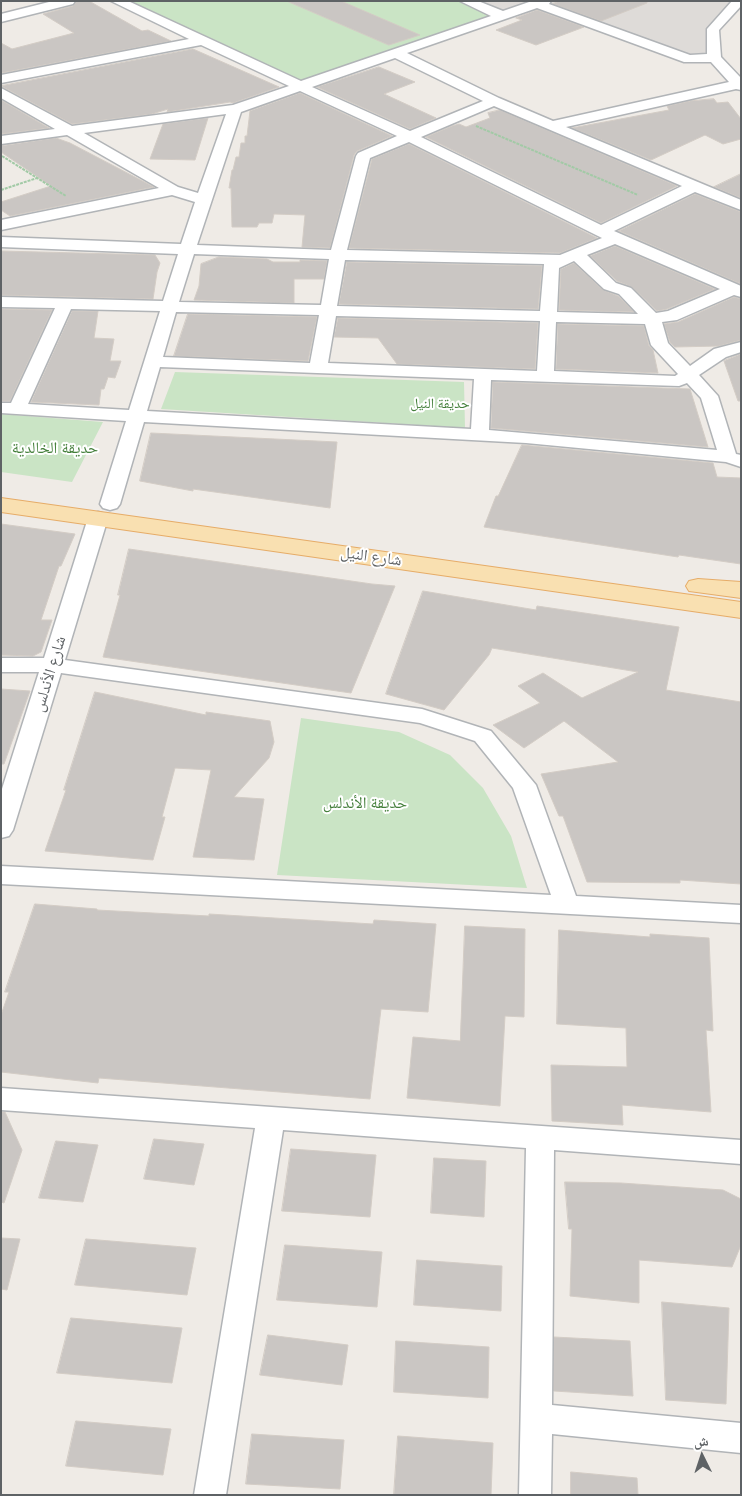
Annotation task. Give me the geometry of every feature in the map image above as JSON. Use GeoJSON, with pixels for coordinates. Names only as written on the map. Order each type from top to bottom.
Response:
{"type":"FeatureCollection","features":[{"type":"Feature","properties":{"kind":"main road","name":"شارع النيل"},"geometry":{"type":"LineString","coordinates":[[1,488],[104,511],[741,610]]}},
{"type":"Feature","properties":{"kind":"main road","name":"شارع النيل"},"geometry":{"type":"LineString","coordinates":[[1,505],[104,511],[741,590]]}},
{"type":"Feature","properties":{"kind":"street"},"geometry":{"type":"LineString","coordinates":[[1,18],[69,1]]}},
{"type":"Feature","properties":{"kind":"street"},"geometry":{"type":"LineString","coordinates":[[117,1],[408,136],[609,234],[737,290]]}},
{"type":"Feature","properties":{"kind":"street"},"geometry":{"type":"LineString","coordinates":[[466,1],[503,16]]}},
{"type":"Feature","properties":{"kind":"street"},"geometry":{"type":"LineString","coordinates":[[739,1],[712,30],[714,58],[740,85]]}},
{"type":"Feature","properties":{"kind":"street"},"geometry":{"type":"LineString","coordinates":[[1,140],[235,109],[541,2],[689,59],[714,58]]}},
{"type":"Feature","properties":{"kind":"street"},"geometry":{"type":"LineString","coordinates":[[1,79],[202,41]]}},
{"type":"Feature","properties":{"kind":"street"},"geometry":{"type":"LineString","coordinates":[[396,53],[494,102],[741,206]]}},
{"type":"Feature","properties":{"kind":"street"},"geometry":{"type":"LineString","coordinates":[[550,126],[740,85]]}},
{"type":"Feature","properties":{"kind":"street"},"geometry":{"type":"LineString","coordinates":[[1,92],[173,190],[202,199]]}},
{"type":"Feature","properties":{"kind":"street"},"geometry":{"type":"LineString","coordinates":[[318,368],[338,255],[363,156],[494,102]]}},
{"type":"Feature","properties":{"kind":"street","name":"شارع الأندلس"},"geometry":{"type":"LineString","coordinates":[[1,830],[52,666],[136,416],[169,307],[189,250],[202,199],[235,109]]}},
{"type":"Feature","properties":{"kind":"street"},"geometry":{"type":"LineString","coordinates":[[545,376],[551,266],[658,204],[695,186]]}},
{"type":"Feature","properties":{"kind":"street"},"geometry":{"type":"LineString","coordinates":[[1,225],[173,190]]}},
{"type":"Feature","properties":{"kind":"street"},"geometry":{"type":"LineString","coordinates":[[1,242],[338,255],[569,257],[610,286],[625,292],[652,318],[660,346],[709,396],[734,459],[480,436],[9,408],[65,304]]}},
{"type":"Feature","properties":{"kind":"street"},"geometry":{"type":"LineString","coordinates":[[1,315],[9,302],[328,312],[652,318],[672,316],[737,290]]}},
{"type":"Feature","properties":{"kind":"street"},"geometry":{"type":"LineString","coordinates":[[152,362],[679,381],[720,353],[741,347]]}},
{"type":"Feature","properties":{"kind":"street"},"geometry":{"type":"LineString","coordinates":[[480,436],[483,374]]}},
{"type":"Feature","properties":{"kind":"street"},"geometry":{"type":"LineString","coordinates":[[1,665],[52,666],[422,716],[483,736],[524,785],[567,905]]}},
{"type":"Feature","properties":{"kind":"street"},"geometry":{"type":"LineString","coordinates":[[1,875],[741,914]]}},
{"type":"Feature","properties":{"kind":"street"},"geometry":{"type":"LineString","coordinates":[[1,1099],[741,1152]]}},
{"type":"Feature","properties":{"kind":"street"},"geometry":{"type":"LineString","coordinates":[[210,1495],[271,1118]]}},
{"type":"Feature","properties":{"kind":"street"},"geometry":{"type":"LineString","coordinates":[[535,1495],[540,1138]]}},
{"type":"Feature","properties":{"kind":"street"},"geometry":{"type":"LineString","coordinates":[[536,1418],[741,1438]]}},
{"type":"Feature","properties":{"kind":"path"},"geometry":{"type":"LineString","coordinates":[[454,117],[658,204]]}},
{"type":"Feature","properties":{"kind":"path"},"geometry":{"type":"LineString","coordinates":[[1,155],[85,208]]}},
{"type":"Feature","properties":{"kind":"path"},"geometry":{"type":"LineString","coordinates":[[1,190],[37,178]]}},
{"type":"Feature","properties":{"kind":"shaded area"},"geometry":{"type":"Polygon","coordinates":[[[466,1],[739,1],[713,29],[714,58],[689,59],[538,4],[503,16],[466,1]]]}},
{"type":"Feature","properties":{"kind":"green space"},"geometry":{"type":"Polygon","coordinates":[[[117,1],[466,1],[503,16],[300,86],[117,1]]]}},
{"type":"Feature","properties":{"kind":"green space","name":"حديقة النيل"},"geometry":{"type":"Polygon","coordinates":[[[175,372],[464,382],[465,428],[161,409],[175,372]]]}},
{"type":"Feature","properties":{"kind":"green space","name":"حديقة الخالدية"},"geometry":{"type":"Polygon","coordinates":[[[1,414],[103,422],[72,482],[1,472],[1,414]]]}},
{"type":"Feature","properties":{"kind":"green space","name":"حديقة الأندلس"},"geometry":{"type":"Polygon","coordinates":[[[301,718],[399,732],[450,755],[483,788],[511,836],[527,888],[277,875],[301,718]]]}},
{"type":"Feature","properties":{"kind":"building"},"geometry":{"type":"Polygon","coordinates":[[[77,1],[89,1],[142,31],[148,30],[171,41],[1,73],[1,43],[12,49],[74,33],[43,14],[73,6],[77,1]]]}},
{"type":"Feature","properties":{"kind":"building"},"geometry":{"type":"Polygon","coordinates":[[[287,1],[341,1],[420,35],[389,45],[287,1]]]}},
{"type":"Feature","properties":{"kind":"building"},"geometry":{"type":"Polygon","coordinates":[[[559,1],[647,1],[647,3],[601,21],[553,4],[559,1]]]}},
{"type":"Feature","properties":{"kind":"building"},"geometry":{"type":"Polygon","coordinates":[[[537,10],[584,27],[536,45],[496,30],[522,20],[516,18],[537,10]]]}},
{"type":"Feature","properties":{"kind":"building"},"geometry":{"type":"Polygon","coordinates":[[[193,49],[279,87],[233,103],[167,112],[168,109],[152,114],[72,124],[1,86],[193,49]]]}},
{"type":"Feature","properties":{"kind":"building"},"geometry":{"type":"Polygon","coordinates":[[[379,67],[415,82],[384,94],[436,118],[410,129],[317,87],[379,67]]]}},
{"type":"Feature","properties":{"kind":"building"},"geometry":{"type":"Polygon","coordinates":[[[300,93],[392,136],[357,151],[354,155],[330,248],[302,247],[305,215],[274,214],[272,223],[259,223],[257,227],[232,227],[231,188],[229,188],[236,157],[239,157],[241,143],[245,143],[245,136],[247,136],[250,111],[300,93]]]}},
{"type":"Feature","properties":{"kind":"building"},"geometry":{"type":"Polygon","coordinates":[[[714,99],[717,103],[728,102],[741,119],[741,139],[723,144],[705,135],[651,160],[572,128],[669,110],[667,106],[690,101],[714,99]]]}},
{"type":"Feature","properties":{"kind":"building"},"geometry":{"type":"Polygon","coordinates":[[[1,100],[49,128],[1,134],[1,100]]]}},
{"type":"Feature","properties":{"kind":"building"},"geometry":{"type":"Polygon","coordinates":[[[500,110],[677,186],[601,223],[426,137],[459,124],[466,127],[490,118],[488,113],[500,110]]]}},
{"type":"Feature","properties":{"kind":"building"},"geometry":{"type":"Polygon","coordinates":[[[208,118],[195,160],[150,159],[163,124],[208,118]]]}},
{"type":"Feature","properties":{"kind":"building"},"geometry":{"type":"Polygon","coordinates":[[[56,138],[70,143],[154,187],[10,216],[1,210],[1,202],[51,186],[1,152],[1,146],[56,138]]]}},
{"type":"Feature","properties":{"kind":"building"},"geometry":{"type":"Polygon","coordinates":[[[409,144],[597,238],[560,253],[349,248],[372,159],[409,144]]]}},
{"type":"Feature","properties":{"kind":"building"},"geometry":{"type":"Polygon","coordinates":[[[741,174],[741,198],[714,187],[741,174]]]}},
{"type":"Feature","properties":{"kind":"building"},"geometry":{"type":"Polygon","coordinates":[[[695,194],[741,212],[741,284],[619,231],[695,194]]]}},
{"type":"Feature","properties":{"kind":"building"},"geometry":{"type":"Polygon","coordinates":[[[615,246],[715,289],[667,309],[657,311],[632,287],[617,281],[590,256],[615,246]]]}},
{"type":"Feature","properties":{"kind":"building"},"geometry":{"type":"Polygon","coordinates":[[[1,251],[155,255],[160,263],[153,299],[1,295],[1,251]]]}},
{"type":"Feature","properties":{"kind":"building"},"geometry":{"type":"Polygon","coordinates":[[[219,257],[267,259],[273,262],[327,261],[324,279],[294,279],[294,303],[194,300],[199,286],[201,264],[219,257]]]}},
{"type":"Feature","properties":{"kind":"building"},"geometry":{"type":"Polygon","coordinates":[[[347,262],[542,266],[538,309],[339,304],[347,262]]]}},
{"type":"Feature","properties":{"kind":"building"},"geometry":{"type":"Polygon","coordinates":[[[574,263],[603,290],[618,296],[634,312],[559,310],[561,269],[574,263]]]}},
{"type":"Feature","properties":{"kind":"building"},"geometry":{"type":"Polygon","coordinates":[[[734,297],[741,299],[741,340],[719,346],[675,347],[670,342],[664,324],[678,322],[734,297]]]}},
{"type":"Feature","properties":{"kind":"building"},"geometry":{"type":"Polygon","coordinates":[[[1,309],[52,310],[10,401],[1,401],[1,309]]]}},
{"type":"Feature","properties":{"kind":"building"},"geometry":{"type":"Polygon","coordinates":[[[72,311],[98,311],[94,338],[114,339],[110,361],[121,361],[115,378],[108,377],[104,389],[101,389],[99,405],[31,402],[72,311]]]}},
{"type":"Feature","properties":{"kind":"building"},"geometry":{"type":"Polygon","coordinates":[[[188,314],[317,317],[308,361],[174,356],[188,314]]]}},
{"type":"Feature","properties":{"kind":"building"},"geometry":{"type":"Polygon","coordinates":[[[338,318],[538,323],[535,369],[397,364],[378,338],[334,337],[338,318]]]}},
{"type":"Feature","properties":{"kind":"building"},"geometry":{"type":"Polygon","coordinates":[[[558,324],[644,326],[649,346],[653,350],[658,373],[556,369],[558,324]]]}},
{"type":"Feature","properties":{"kind":"building"},"geometry":{"type":"Polygon","coordinates":[[[741,354],[741,401],[738,401],[724,361],[741,354]]]}},
{"type":"Feature","properties":{"kind":"building"},"geometry":{"type":"Polygon","coordinates":[[[493,382],[690,389],[708,447],[491,428],[493,382]]]}},
{"type":"Feature","properties":{"kind":"building"},"geometry":{"type":"Polygon","coordinates":[[[151,433],[337,442],[330,508],[193,489],[193,491],[140,481],[151,433]]]}},
{"type":"Feature","properties":{"kind":"building"},"geometry":{"type":"Polygon","coordinates":[[[522,445],[713,463],[717,477],[741,478],[741,564],[679,555],[678,557],[484,527],[496,496],[498,496],[522,445]]]}},
{"type":"Feature","properties":{"kind":"building"},"geometry":{"type":"Polygon","coordinates":[[[1,524],[75,534],[61,566],[59,566],[41,620],[52,620],[41,652],[33,656],[1,655],[1,524]]]}},
{"type":"Feature","properties":{"kind":"building"},"geometry":{"type":"Polygon","coordinates":[[[129,549],[395,586],[351,693],[103,657],[120,595],[118,595],[129,549]]]}},
{"type":"Feature","properties":{"kind":"building"},"geometry":{"type":"Polygon","coordinates":[[[423,591],[536,610],[537,606],[679,627],[666,690],[741,702],[741,884],[680,880],[680,883],[587,882],[563,816],[559,816],[541,774],[618,762],[564,721],[524,748],[493,725],[540,703],[518,686],[543,673],[582,698],[638,672],[492,648],[489,655],[444,710],[386,694],[423,591]]]}},
{"type":"Feature","properties":{"kind":"building"},"geometry":{"type":"Polygon","coordinates":[[[1,689],[30,691],[4,764],[1,764],[1,689]]]}},
{"type":"Feature","properties":{"kind":"building"},"geometry":{"type":"Polygon","coordinates":[[[95,692],[206,715],[206,712],[270,721],[274,742],[269,758],[234,797],[264,799],[254,860],[193,857],[211,770],[175,768],[162,817],[165,817],[153,860],[45,851],[66,790],[64,790],[95,692]]]}},
{"type":"Feature","properties":{"kind":"building"},"geometry":{"type":"Polygon","coordinates":[[[35,904],[97,910],[209,916],[209,914],[373,924],[374,920],[436,924],[428,1012],[381,1009],[370,1099],[99,1078],[98,1083],[1,1072],[1,1015],[9,992],[5,992],[35,904]]]}},
{"type":"Feature","properties":{"kind":"building"},"geometry":{"type":"Polygon","coordinates":[[[465,926],[525,929],[524,1017],[505,1016],[500,1106],[407,1098],[413,1037],[460,1041],[465,926]]]}},
{"type":"Feature","properties":{"kind":"building"},"geometry":{"type":"Polygon","coordinates":[[[559,930],[650,937],[650,934],[709,938],[713,1031],[706,1030],[711,1112],[622,1105],[623,1125],[552,1121],[551,1065],[627,1067],[626,1028],[557,1024],[559,930]]]}},
{"type":"Feature","properties":{"kind":"building"},"geometry":{"type":"Polygon","coordinates":[[[1,1112],[5,1112],[22,1150],[4,1203],[1,1202],[1,1112]]]}},
{"type":"Feature","properties":{"kind":"building"},"geometry":{"type":"Polygon","coordinates":[[[154,1139],[204,1144],[194,1185],[144,1179],[154,1139]]]}},
{"type":"Feature","properties":{"kind":"building"},"geometry":{"type":"Polygon","coordinates":[[[56,1141],[98,1145],[83,1202],[39,1198],[56,1141]]]}},
{"type":"Feature","properties":{"kind":"building"},"geometry":{"type":"Polygon","coordinates":[[[291,1149],[376,1155],[370,1217],[282,1211],[291,1149]]]}},
{"type":"Feature","properties":{"kind":"building"},"geometry":{"type":"Polygon","coordinates":[[[434,1158],[486,1161],[484,1217],[431,1213],[434,1158]]]}},
{"type":"Feature","properties":{"kind":"building"},"geometry":{"type":"Polygon","coordinates":[[[565,1182],[621,1183],[723,1190],[741,1199],[741,1245],[732,1267],[639,1260],[639,1303],[570,1296],[572,1229],[569,1229],[565,1182]]]}},
{"type":"Feature","properties":{"kind":"building"},"geometry":{"type":"Polygon","coordinates":[[[1,1238],[20,1239],[7,1290],[1,1289],[1,1238]]]}},
{"type":"Feature","properties":{"kind":"building"},"geometry":{"type":"Polygon","coordinates":[[[86,1239],[196,1248],[187,1295],[75,1285],[86,1239]]]}},
{"type":"Feature","properties":{"kind":"building"},"geometry":{"type":"Polygon","coordinates":[[[285,1245],[382,1252],[377,1307],[277,1300],[285,1245]]]}},
{"type":"Feature","properties":{"kind":"building"},"geometry":{"type":"Polygon","coordinates":[[[417,1260],[502,1266],[501,1311],[414,1305],[417,1260]]]}},
{"type":"Feature","properties":{"kind":"building"},"geometry":{"type":"Polygon","coordinates":[[[662,1302],[729,1308],[726,1404],[666,1400],[662,1302]]]}},
{"type":"Feature","properties":{"kind":"building"},"geometry":{"type":"Polygon","coordinates":[[[71,1318],[182,1328],[172,1383],[57,1373],[71,1318]]]}},
{"type":"Feature","properties":{"kind":"building"},"geometry":{"type":"Polygon","coordinates":[[[268,1335],[348,1345],[342,1385],[260,1375],[268,1335]]]}},
{"type":"Feature","properties":{"kind":"building"},"geometry":{"type":"Polygon","coordinates":[[[554,1337],[630,1341],[633,1396],[554,1391],[554,1337]]]}},
{"type":"Feature","properties":{"kind":"building"},"geometry":{"type":"Polygon","coordinates":[[[396,1341],[489,1347],[488,1398],[394,1392],[396,1341]]]}},
{"type":"Feature","properties":{"kind":"building"},"geometry":{"type":"Polygon","coordinates":[[[76,1421],[171,1429],[163,1475],[66,1466],[76,1421]]]}},
{"type":"Feature","properties":{"kind":"building"},"geometry":{"type":"Polygon","coordinates":[[[252,1434],[344,1440],[340,1489],[246,1484],[252,1434]]]}},
{"type":"Feature","properties":{"kind":"building"},"geometry":{"type":"Polygon","coordinates":[[[398,1436],[493,1443],[491,1495],[394,1495],[398,1436]]]}},
{"type":"Feature","properties":{"kind":"building"},"geometry":{"type":"Polygon","coordinates":[[[571,1472],[637,1478],[638,1495],[571,1495],[571,1472]]]}}]}
